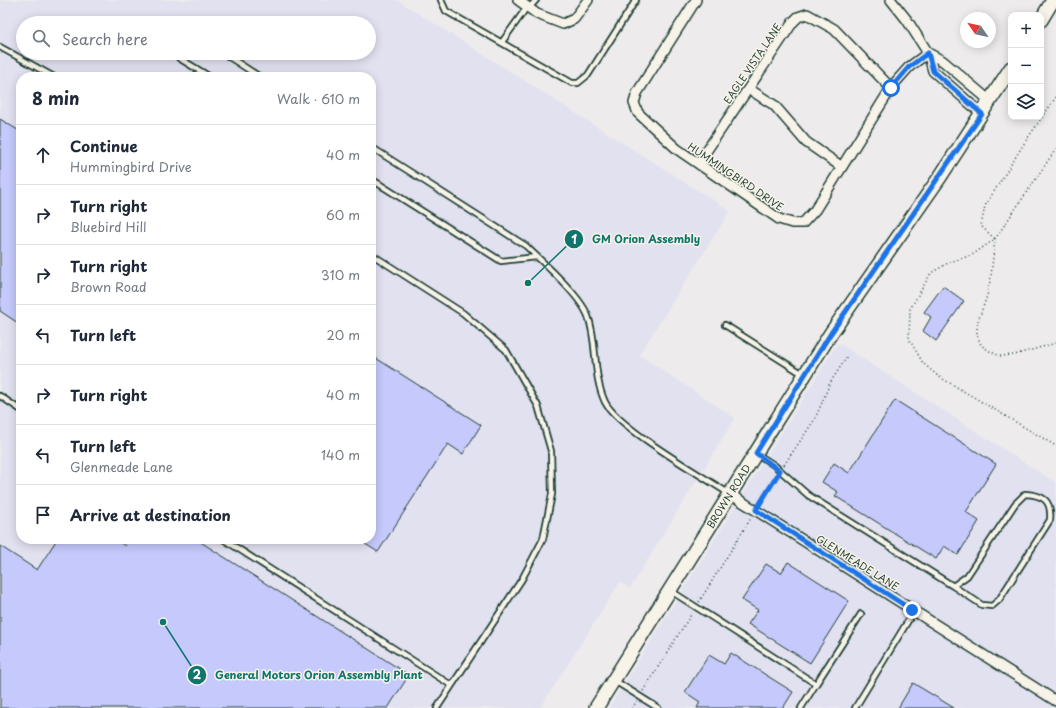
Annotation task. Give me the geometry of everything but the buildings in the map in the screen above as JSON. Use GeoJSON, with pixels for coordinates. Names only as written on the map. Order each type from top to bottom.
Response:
{"type":"FeatureCollection","features":[{"type":"Feature","properties":{"kind":"main road"},"geometry":{"type":"LineString","coordinates":[[1044,15],[1053,0]]}},
{"type":"Feature","properties":{"kind":"main road","name":"BROWN ROAD"},"geometry":{"type":"LineString","coordinates":[[596,708],[804,375],[860,290],[982,114],[1008,73]]}},
{"type":"Feature","properties":{"kind":"street"},"geometry":{"type":"LineString","coordinates":[[518,0],[537,14],[563,24],[574,19],[588,0]]}},
{"type":"Feature","properties":{"kind":"street","name":"HUMMINGBIRD DRIVE"},"geometry":{"type":"LineString","coordinates":[[696,0],[637,93],[634,103],[638,113],[650,126],[677,149],[779,219],[792,223],[803,223],[815,210],[891,88],[909,67],[928,53]]}},
{"type":"Feature","properties":{"kind":"street"},"geometry":{"type":"LineString","coordinates":[[892,0],[928,53],[933,71],[982,114]]}},
{"type":"Feature","properties":{"kind":"street","name":"EAGLE VISTA LANE"},"geometry":{"type":"LineString","coordinates":[[700,165],[705,153],[793,22],[798,17],[807,14],[834,29],[891,88]]}},
{"type":"Feature","properties":{"kind":"street"},"geometry":{"type":"LineString","coordinates":[[928,53],[943,61],[990,101]]}},
{"type":"Feature","properties":{"kind":"street"},"geometry":{"type":"LineString","coordinates":[[749,88],[774,105],[806,142],[842,167]]}},
{"type":"Feature","properties":{"kind":"street","name":"GLENMEADE LANE"},"geometry":{"type":"LineString","coordinates":[[730,494],[1056,701]]}},
{"type":"Feature","properties":{"kind":"lane"},"geometry":{"type":"LineString","coordinates":[[441,0],[446,11],[572,82],[578,83],[583,81],[588,75],[636,0]]}},
{"type":"Feature","properties":{"kind":"lane"},"geometry":{"type":"LineString","coordinates":[[502,42],[536,0]]}},
{"type":"Feature","properties":{"kind":"lane"},"geometry":{"type":"LineString","coordinates":[[0,47],[16,56]]}},
{"type":"Feature","properties":{"kind":"lane"},"geometry":{"type":"LineString","coordinates":[[23,60],[45,72]]}},
{"type":"Feature","properties":{"kind":"lane"},"geometry":{"type":"LineString","coordinates":[[183,60],[202,72]]}},
{"type":"Feature","properties":{"kind":"lane"},"geometry":{"type":"LineString","coordinates":[[233,60],[252,72]]}},
{"type":"Feature","properties":{"kind":"lane"},"geometry":{"type":"LineString","coordinates":[[376,151],[526,246],[578,299],[587,315],[596,378],[605,403],[620,420],[641,436],[730,494]]}},
{"type":"Feature","properties":{"kind":"lane"},"geometry":{"type":"LineString","coordinates":[[376,182],[501,260],[537,257]]}},
{"type":"Feature","properties":{"kind":"lane"},"geometry":{"type":"LineString","coordinates":[[376,257],[462,313],[506,350],[538,406],[551,451],[552,494],[543,539],[522,578],[437,708]]}},
{"type":"Feature","properties":{"kind":"lane"},"geometry":{"type":"LineString","coordinates":[[725,325],[804,375]]}},
{"type":"Feature","properties":{"kind":"lane"},"geometry":{"type":"LineString","coordinates":[[0,396],[16,407]]}},
{"type":"Feature","properties":{"kind":"lane"},"geometry":{"type":"LineString","coordinates":[[756,453],[808,495],[832,512],[982,605],[992,606],[999,600],[1050,520],[1051,510],[1047,501],[1036,495],[1025,494],[1016,504],[967,576],[953,586]]}},
{"type":"Feature","properties":{"kind":"lane"},"geometry":{"type":"LineString","coordinates":[[231,544],[451,685]]}},
{"type":"Feature","properties":{"kind":"lane"},"geometry":{"type":"LineString","coordinates":[[670,590],[816,684]]}},
{"type":"Feature","properties":{"kind":"lane"},"geometry":{"type":"LineString","coordinates":[[855,708],[914,611]]}},
{"type":"Feature","properties":{"kind":"lane"},"geometry":{"type":"LineString","coordinates":[[801,708],[861,614]]}},
{"type":"Feature","properties":{"kind":"lane"},"geometry":{"type":"LineString","coordinates":[[614,680],[658,708]]}},
{"type":"Feature","properties":{"kind":"path"},"geometry":{"type":"LineString","coordinates":[[1056,97],[1025,142],[985,206],[981,226],[995,239],[995,255],[990,283],[977,324],[977,335],[981,345],[1000,356],[1014,355],[1056,344]]}},
{"type":"Feature","properties":{"kind":"path"},"geometry":{"type":"LineString","coordinates":[[1056,149],[995,239],[972,255],[950,262],[931,274],[910,309],[909,340],[923,363],[938,376],[1056,446]]}},
{"type":"Feature","properties":{"kind":"path"},"geometry":{"type":"LineString","coordinates":[[632,708],[780,471],[815,419],[830,383],[848,355]]}},
{"type":"Feature","properties":{"kind":"shaded area"},"geometry":{"type":"Polygon","coordinates":[[[0,0],[397,0],[730,211],[639,355],[735,418],[630,588],[620,582],[540,708],[0,708],[0,0]]]}},
{"type":"Feature","properties":{"kind":"shaded area"},"geometry":{"type":"Polygon","coordinates":[[[838,343],[1056,483],[1056,708],[609,708],[838,343]]]}},
{"type":"Feature","properties":{"kind":"place","name":"GM Orion Assembly"},"geometry":{"type":"Point","coordinates":[528,283]}},
{"type":"Feature","properties":{"kind":"place","name":"General Motors Orion Assembly Plant"},"geometry":{"type":"Point","coordinates":[163,622]}},
{"type":"Feature","properties":{"kind":"route"},"geometry":{"type":"LineString","coordinates":[[891,88],[909,67],[928,53],[933,71],[982,114],[831,333],[756,453],[780,471],[768,488],[756,510],[912,610]]}}]}
